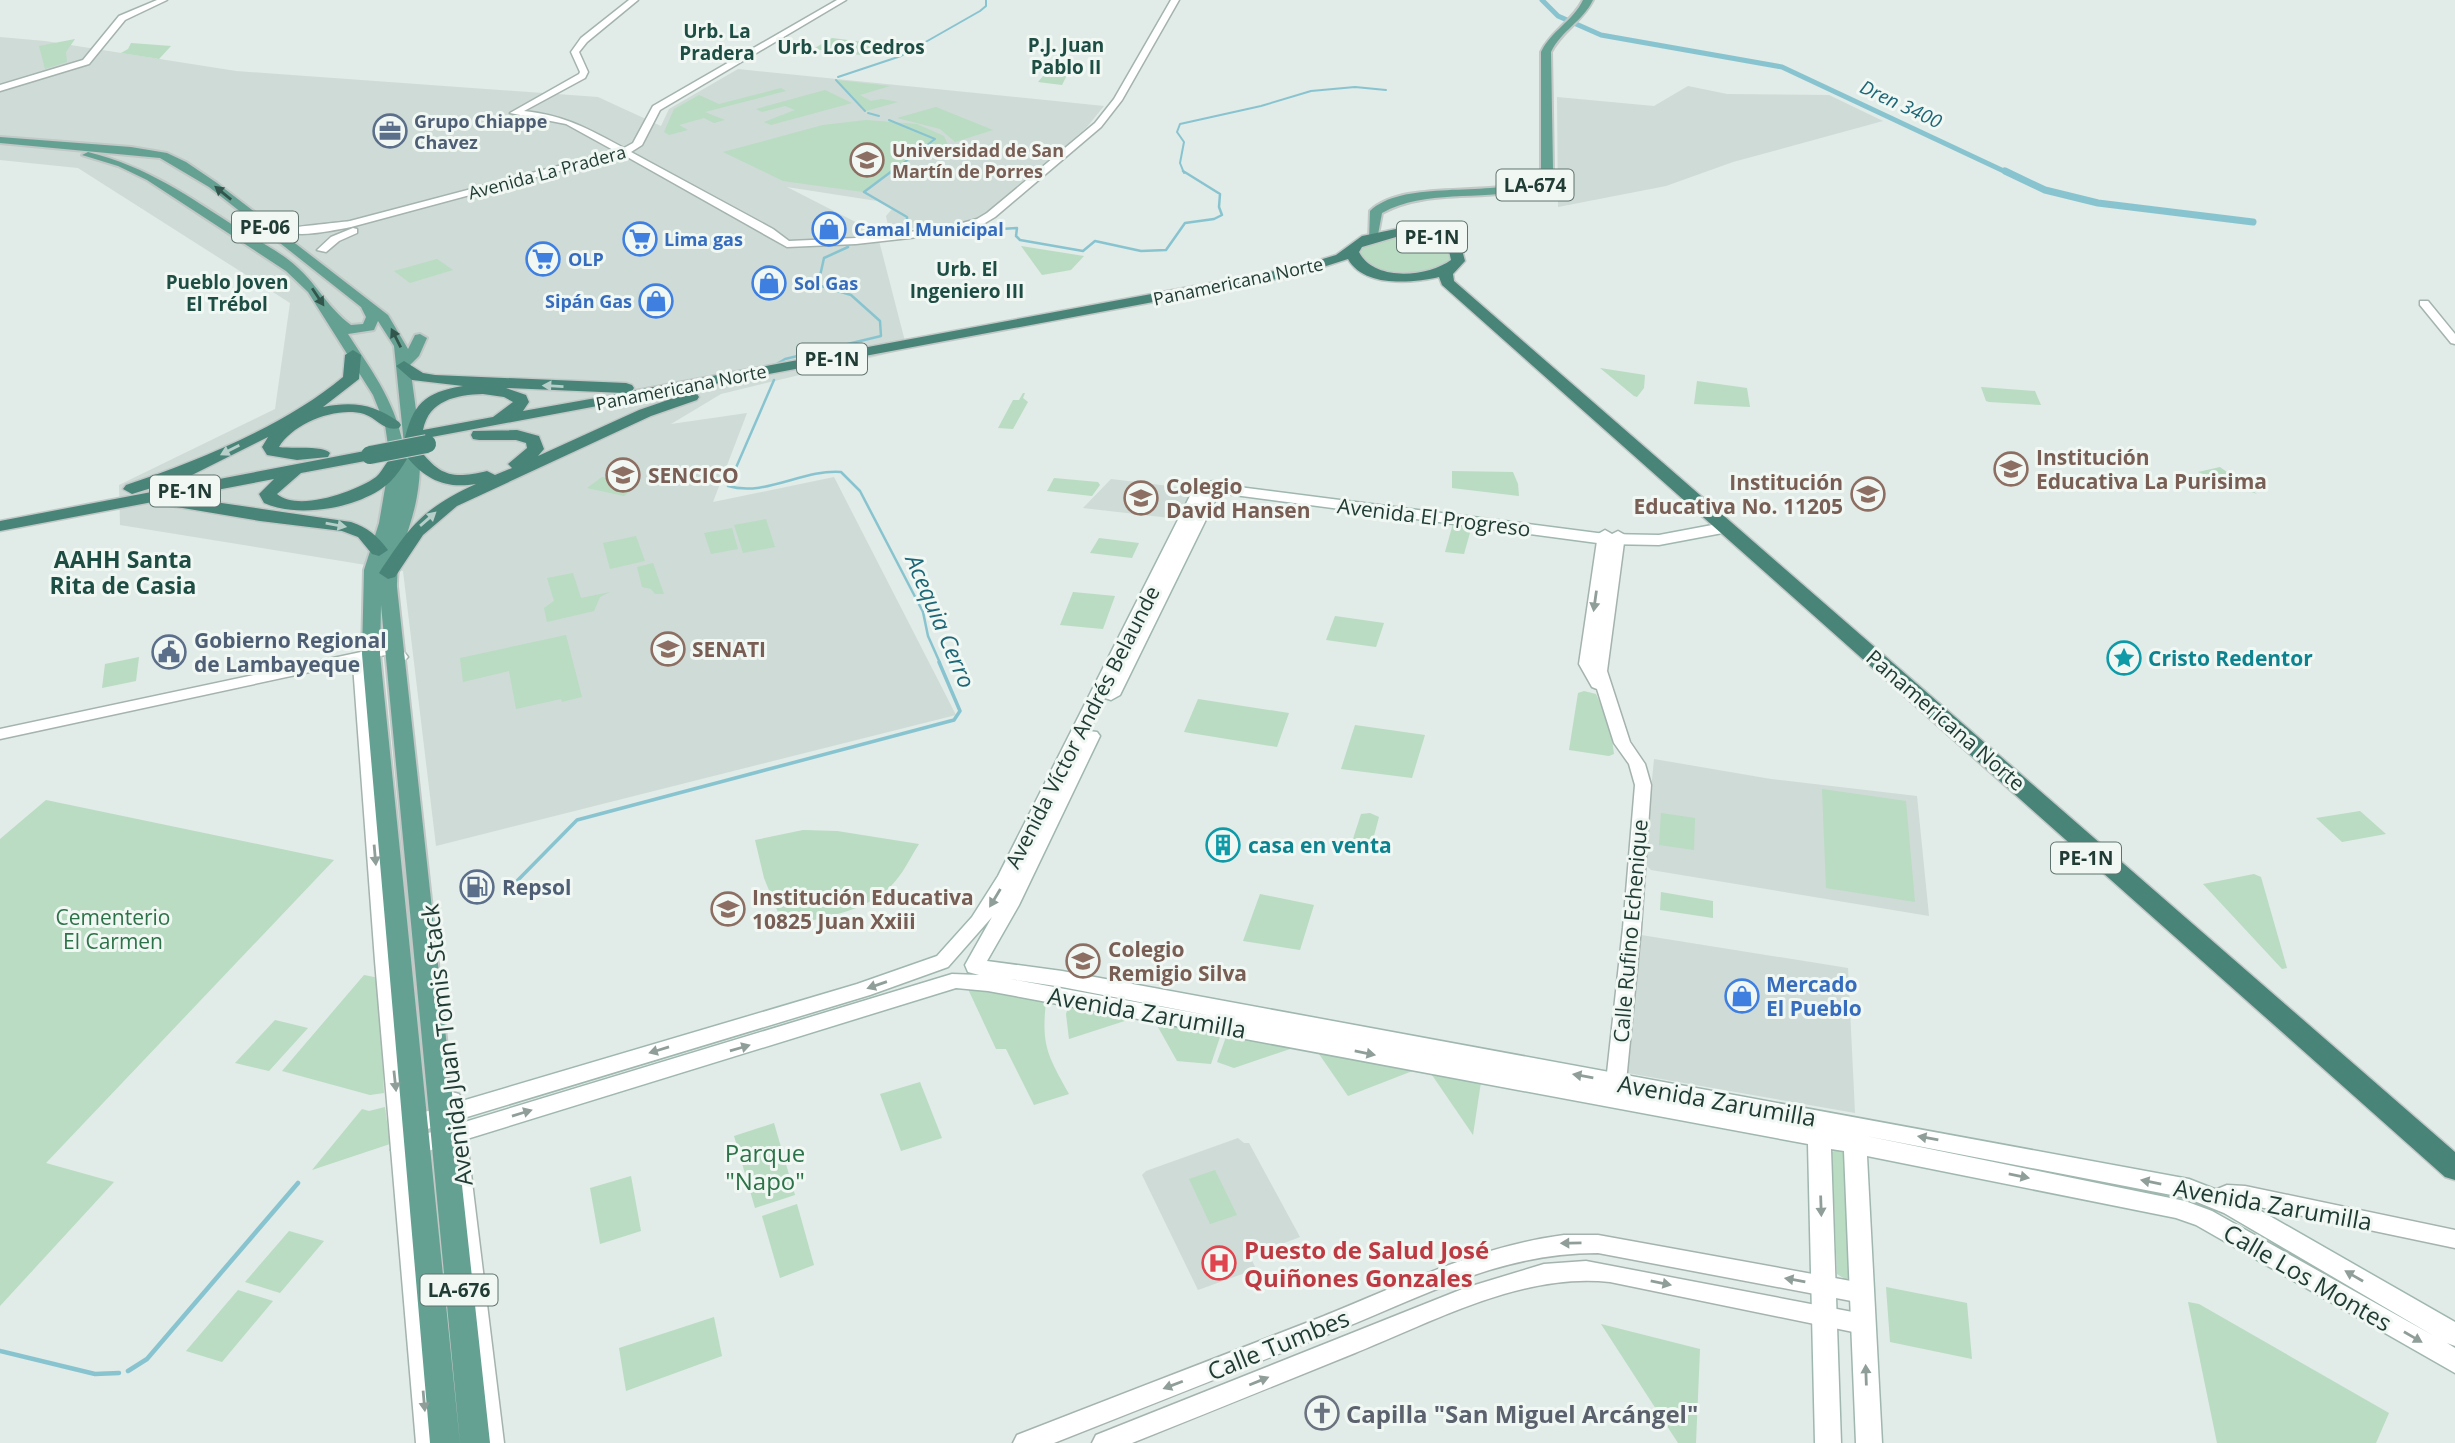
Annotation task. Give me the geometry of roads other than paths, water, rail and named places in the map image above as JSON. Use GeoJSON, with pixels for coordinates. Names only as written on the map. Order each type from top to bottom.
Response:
{"type":"FeatureCollection","features":[{"type":"Feature","properties":{"kind":"highway","name":"PE-1N"},"geometry":{"type":"LineString","coordinates":[[1374,230],[1439,239],[1456,249],[1458,261],[1450,269],[1418,277],[1378,273],[1354,260],[1352,252],[1357,244],[1374,230]]}},
{"type":"Feature","properties":{"kind":"highway","name":"Panamericana Norte"},"geometry":{"type":"LineString","coordinates":[[718,385],[1317,267],[1341,258],[1357,244]]}},
{"type":"Feature","properties":{"kind":"highway","name":"Panamericana Norte"},"geometry":{"type":"LineString","coordinates":[[1450,269],[1447,282],[1567,394],[2455,1169]]}},
{"type":"Feature","properties":{"kind":"highway","name":"Panamericana Norte"},"geometry":{"type":"LineString","coordinates":[[0,516],[345,451],[415,447],[476,430],[1225,292],[1240,282]]}},
{"type":"Feature","properties":{"kind":"highway"},"geometry":{"type":"LineString","coordinates":[[103,497],[184,472],[327,400],[351,379],[353,355]]}},
{"type":"Feature","properties":{"kind":"highway"},"geometry":{"type":"LineString","coordinates":[[404,364],[418,377],[459,382],[620,388],[718,385]]}},
{"type":"Feature","properties":{"kind":"highway"},"geometry":{"type":"LineString","coordinates":[[388,573],[416,531],[451,502],[645,413],[718,385]]}},
{"type":"Feature","properties":{"kind":"highway"},"geometry":{"type":"LineString","coordinates":[[475,390],[499,391],[520,397],[521,402],[516,410],[476,430],[527,438],[533,440],[536,449],[515,465],[488,476],[465,481],[437,478],[423,467],[415,447],[419,415],[435,399],[475,390]]}},
{"type":"Feature","properties":{"kind":"highway"},"geometry":{"type":"LineString","coordinates":[[345,451],[286,455],[273,451],[271,447],[281,433],[292,426],[338,409],[368,410],[393,425]]}},
{"type":"Feature","properties":{"kind":"highway"},"geometry":{"type":"LineString","coordinates":[[319,465],[283,480],[268,494],[270,499],[285,506],[298,506],[358,494],[382,481],[415,447]]}},
{"type":"Feature","properties":{"kind":"highway","name":"Panamericana Norte"},"geometry":{"type":"LineString","coordinates":[[0,526],[319,465],[369,451]]}},
{"type":"Feature","properties":{"kind":"highway"},"geometry":{"type":"LineString","coordinates":[[123,502],[187,502],[245,514],[345,526],[364,533],[379,550]]}},
{"type":"Feature","properties":{"kind":"highway","name":"Panamericana Norte"},"geometry":{"type":"LineString","coordinates":[[1719,526],[2455,1187]]}},
{"type":"Feature","properties":{"kind":"main road","name":"LA-674"},"geometry":{"type":"LineString","coordinates":[[1374,230],[1373,218],[1376,211],[1397,200],[1512,190],[1544,180],[1547,170],[1546,52],[1554,37],[1583,12],[1588,0]]}},
{"type":"Feature","properties":{"kind":"main road","name":"Avenida Juan Tomis Stack"},"geometry":{"type":"LineString","coordinates":[[0,142],[131,150],[163,155],[213,185],[316,268],[365,303],[395,333],[404,364],[415,447],[409,496],[388,573],[394,649],[448,1125],[475,1443]]}},
{"type":"Feature","properties":{"kind":"main road","name":"Avenida Juan Tomis Stack"},"geometry":{"type":"LineString","coordinates":[[0,142],[92,156],[122,164],[149,177],[291,268],[306,281],[331,317],[380,395],[393,425],[415,447]]}},
{"type":"Feature","properties":{"kind":"main road"},"geometry":{"type":"LineString","coordinates":[[149,177],[142,171],[140,164],[161,160],[181,164]]}},
{"type":"Feature","properties":{"kind":"main road"},"geometry":{"type":"LineString","coordinates":[[105,164],[149,177]]}},
{"type":"Feature","properties":{"kind":"main road","name":"PE-06"},"geometry":{"type":"LineString","coordinates":[[266,228],[288,230]]}},
{"type":"Feature","properties":{"kind":"main road","name":"PE-06"},"geometry":{"type":"LineString","coordinates":[[316,268],[322,250]]}},
{"type":"Feature","properties":{"kind":"main road"},"geometry":{"type":"LineString","coordinates":[[331,317],[348,330],[365,329],[374,321],[365,303]]}},
{"type":"Feature","properties":{"kind":"main road"},"geometry":{"type":"LineString","coordinates":[[404,364],[412,356],[419,338]]}},
{"type":"Feature","properties":{"kind":"main road","name":"Avenida Juan Tomis Stack"},"geometry":{"type":"LineString","coordinates":[[415,447],[393,492],[373,570],[371,654],[408,1137],[445,1443]]}},
{"type":"Feature","properties":{"kind":"main road","name":"Avenida El Progreso"},"geometry":{"type":"LineString","coordinates":[[1210,487],[1612,537],[1658,540],[1719,526]]}},
{"type":"Feature","properties":{"kind":"main road","name":"Avenida Víctor Andrés Belaunde"},"geometry":{"type":"LineString","coordinates":[[943,960],[979,922],[1007,877],[1210,487]]}},
{"type":"Feature","properties":{"kind":"main road","name":"Avenida Víctor Andrés Belaunde"},"geometry":{"type":"LineString","coordinates":[[966,974],[1009,905],[1210,487]]}},
{"type":"Feature","properties":{"kind":"main road"},"geometry":{"type":"LineString","coordinates":[[964,955],[966,974],[940,978],[937,967],[943,960],[964,955]]}},
{"type":"Feature","properties":{"kind":"main road","name":"Avenida Zarumilla"},"geometry":{"type":"LineString","coordinates":[[448,1125],[863,990],[943,960]]}},
{"type":"Feature","properties":{"kind":"main road","name":"Avenida Zarumilla"},"geometry":{"type":"LineString","coordinates":[[408,1137],[966,974],[1062,979],[1613,1090],[1855,1135],[2158,1203]]}},
{"type":"Feature","properties":{"kind":"main road"},"geometry":{"type":"LineString","coordinates":[[1819,1128],[1829,1443]]}},
{"type":"Feature","properties":{"kind":"main road"},"geometry":{"type":"LineString","coordinates":[[1855,1135],[1869,1443]]}},
{"type":"Feature","properties":{"kind":"main road","name":"Avenida Zarumilla"},"geometry":{"type":"LineString","coordinates":[[1855,1135],[2059,1163],[2189,1189],[2217,1198]]}},
{"type":"Feature","properties":{"kind":"main road"},"geometry":{"type":"LineString","coordinates":[[2217,1198],[2455,1335]]}},
{"type":"Feature","properties":{"kind":"main road","name":"Calle Los Montes"},"geometry":{"type":"LineString","coordinates":[[2158,1203],[2204,1218],[2455,1361]]}},
{"type":"Feature","properties":{"kind":"street"},"geometry":{"type":"LineString","coordinates":[[0,86],[90,59],[100,42],[122,18],[163,0]]}},
{"type":"Feature","properties":{"kind":"street"},"geometry":{"type":"LineString","coordinates":[[623,151],[564,119],[514,113],[582,76],[584,72],[575,52],[584,40],[634,0]]}},
{"type":"Feature","properties":{"kind":"street"},"geometry":{"type":"LineString","coordinates":[[634,152],[787,244],[856,241],[945,231],[966,226],[991,215],[1098,125],[1118,100],[1175,0]]}},
{"type":"Feature","properties":{"kind":"street"},"geometry":{"type":"LineString","coordinates":[[826,1],[843,1]]}},
{"type":"Feature","properties":{"kind":"street","name":"Avenida La Pradera"},"geometry":{"type":"LineString","coordinates":[[634,152],[656,108],[843,1]]}},
{"type":"Feature","properties":{"kind":"street","name":"Avenida La Pradera"},"geometry":{"type":"LineString","coordinates":[[288,230],[314,230],[351,224],[645,151],[666,108],[843,1]]}},
{"type":"Feature","properties":{"kind":"street","name":"Avenida La Pradera"},"geometry":{"type":"LineString","coordinates":[[322,250],[335,239],[363,228],[584,165],[623,151],[634,152]]}},
{"type":"Feature","properties":{"kind":"street"},"geometry":{"type":"LineString","coordinates":[[2455,328],[2424,303],[2455,341]]}},
{"type":"Feature","properties":{"kind":"street","name":"Calle Rufino Echenique"},"geometry":{"type":"LineString","coordinates":[[1612,537],[1587,664],[1604,695],[1622,743],[1637,764],[1643,785],[1632,928],[1613,1090]]}},
{"type":"Feature","properties":{"kind":"street"},"geometry":{"type":"LineString","coordinates":[[0,734],[394,649]]}},
{"type":"Feature","properties":{"kind":"street","name":"Avenida Juan Tomis Stack"},"geometry":{"type":"LineString","coordinates":[[448,1125],[492,1443]]}},
{"type":"Feature","properties":{"kind":"street","name":"Avenida Juan Tomis Stack"},"geometry":{"type":"LineString","coordinates":[[408,1137],[428,1443]]}},
{"type":"Feature","properties":{"kind":"street","name":"Avenida Zarumilla"},"geometry":{"type":"LineString","coordinates":[[2217,1198],[2227,1194],[2245,1195],[2455,1239]]}},
{"type":"Feature","properties":{"kind":"street","name":"Calle Tumbes"},"geometry":{"type":"LineString","coordinates":[[1025,1443],[1451,1274],[1542,1245],[1576,1242],[1598,1244],[1862,1293]]}},
{"type":"Feature","properties":{"kind":"street","name":"Calle Tumbes"},"geometry":{"type":"LineString","coordinates":[[1104,1443],[1465,1298],[1544,1273],[1586,1270],[1611,1273],[1863,1324]]}},
{"type":"Feature","properties":{"kind":"waterway"},"geometry":{"type":"LineString","coordinates":[[838,77],[901,56],[980,11],[986,6],[986,0]]}},
{"type":"Feature","properties":{"kind":"waterway","name":"Dren 3400"},"geometry":{"type":"LineString","coordinates":[[1542,0],[1558,16],[1601,35],[1782,67],[2008,173]]}},
{"type":"Feature","properties":{"kind":"waterway"},"geometry":{"type":"LineString","coordinates":[[836,80],[865,111]]}},
{"type":"Feature","properties":{"kind":"waterway"},"geometry":{"type":"LineString","coordinates":[[1183,171],[1180,163],[1184,142],[1177,132],[1180,124],[1261,106],[1311,91],[1355,87],[1386,90]]}},
{"type":"Feature","properties":{"kind":"waterway"},"geometry":{"type":"LineString","coordinates":[[868,113],[879,116]]}},
{"type":"Feature","properties":{"kind":"waterway"},"geometry":{"type":"LineString","coordinates":[[889,120],[935,139],[890,173]]}},
{"type":"Feature","properties":{"kind":"waterway","name":"Acequia Cerro"},"geometry":{"type":"LineString","coordinates":[[892,171],[864,192],[907,217],[907,225],[902,233]]}},
{"type":"Feature","properties":{"kind":"waterway"},"geometry":{"type":"LineString","coordinates":[[951,232],[1017,228],[1016,236],[1020,240],[1083,251],[1095,241],[1141,251],[1166,250],[1185,223],[1214,219],[1222,215],[1219,207],[1220,194],[1183,171]]}},
{"type":"Feature","properties":{"kind":"waterway","name":"Dren 3400"},"geometry":{"type":"LineString","coordinates":[[2005,171],[2045,190],[2098,203],[2253,222]]}},
{"type":"Feature","properties":{"kind":"waterway","name":"Acequia Cerro"},"geometry":{"type":"LineString","coordinates":[[775,365],[785,359],[881,336],[880,321],[851,295],[818,285],[824,258],[848,247]]}},
{"type":"Feature","properties":{"kind":"waterway","name":"Acequia Cerro"},"geometry":{"type":"LineString","coordinates":[[774,380],[728,486],[756,488],[813,474],[841,472],[860,491],[923,612],[928,636],[940,663]]}},
{"type":"Feature","properties":{"kind":"waterway","name":"Acequia Cerro"},"geometry":{"type":"LineString","coordinates":[[517,881],[577,820],[954,720],[960,711],[939,662]]}},
{"type":"Feature","properties":{"kind":"waterway"},"geometry":{"type":"LineString","coordinates":[[128,1371],[147,1359],[298,1183]]}},
{"type":"Feature","properties":{"kind":"waterway","name":"Acequia Cerro"},"geometry":{"type":"LineString","coordinates":[[0,1351],[95,1374],[119,1373]]}},
{"type":"Feature","properties":{"kind":"place","name":"Grupo Chiappe Chavez"},"geometry":{"type":"Point","coordinates":[390,131]}},
{"type":"Feature","properties":{"kind":"place","name":"Universidad de San Martín de Porres"},"geometry":{"type":"Point","coordinates":[867,160]}},
{"type":"Feature","properties":{"kind":"place","name":"Camal Municipal"},"geometry":{"type":"Point","coordinates":[829,229]}},
{"type":"Feature","properties":{"kind":"place","name":"Lima gas"},"geometry":{"type":"Point","coordinates":[640,239]}},
{"type":"Feature","properties":{"kind":"place","name":"OLP"},"geometry":{"type":"Point","coordinates":[543,259]}},
{"type":"Feature","properties":{"kind":"place","name":"Sol Gas"},"geometry":{"type":"Point","coordinates":[769,283]}},
{"type":"Feature","properties":{"kind":"place","name":"Sipán Gas"},"geometry":{"type":"Point","coordinates":[656,301]}},
{"type":"Feature","properties":{"kind":"place","name":"Institución Educativa La Purisima"},"geometry":{"type":"Point","coordinates":[2011,469]}},
{"type":"Feature","properties":{"kind":"place","name":"SENCICO"},"geometry":{"type":"Point","coordinates":[623,475]}},
{"type":"Feature","properties":{"kind":"place","name":"Institución Educativa No. 11205"},"geometry":{"type":"Point","coordinates":[1868,494]}},
{"type":"Feature","properties":{"kind":"place","name":"Colegio David Hansen"},"geometry":{"type":"Point","coordinates":[1141,498]}},
{"type":"Feature","properties":{"kind":"place","name":"SENATI"},"geometry":{"type":"Point","coordinates":[668,649]}},
{"type":"Feature","properties":{"kind":"place","name":"Gobierno Regional de Lambayeque"},"geometry":{"type":"Point","coordinates":[169,652]}},
{"type":"Feature","properties":{"kind":"place","name":"Cristo Redentor"},"geometry":{"type":"Point","coordinates":[2124,658]}},
{"type":"Feature","properties":{"kind":"place","name":"casa en venta"},"geometry":{"type":"Point","coordinates":[1223,845]}},
{"type":"Feature","properties":{"kind":"place","name":"Repsol"},"geometry":{"type":"Point","coordinates":[477,887]}},
{"type":"Feature","properties":{"kind":"place","name":"Institución Educativa 10825 Juan Xxiii"},"geometry":{"type":"Point","coordinates":[728,909]}},
{"type":"Feature","properties":{"kind":"place","name":"Colegio Remigio Silva"},"geometry":{"type":"Point","coordinates":[1083,961]}},
{"type":"Feature","properties":{"kind":"place","name":"Mercado El Pueblo"},"geometry":{"type":"Point","coordinates":[1742,996]}},
{"type":"Feature","properties":{"kind":"place","name":"Puesto de Salud José Quiñones Gonzales"},"geometry":{"type":"Point","coordinates":[1219,1263]}},
{"type":"Feature","properties":{"kind":"place","name":"Capilla \"San Miguel Arcángel\""},"geometry":{"type":"Point","coordinates":[1322,1413]}},
{"type":"Feature","properties":{"kind":"district","name":"Urb. La Pradera"},"geometry":{"type":"Point","coordinates":[717,42]}},
{"type":"Feature","properties":{"kind":"district","name":"Urb. Los Cedros"},"geometry":{"type":"Point","coordinates":[851,47]}},
{"type":"Feature","properties":{"kind":"district","name":"P.J. Juan Pablo II"},"geometry":{"type":"Point","coordinates":[1066,56]}},
{"type":"Feature","properties":{"kind":"district","name":"Urb. El Ingeniero III"},"geometry":{"type":"Point","coordinates":[967,280]}},
{"type":"Feature","properties":{"kind":"district","name":"Pueblo Joven El Trébol"},"geometry":{"type":"Point","coordinates":[227,293]}},
{"type":"Feature","properties":{"kind":"district","name":"AAHH Santa Rita de Casia"},"geometry":{"type":"Point","coordinates":[123,572]}},
{"type":"Feature","properties":{"kind":"park label","name":"Cementerio El Carmen"},"geometry":{"type":"Point","coordinates":[113,929]}},
{"type":"Feature","properties":{"kind":"park label","name":"Parque \"Napo\""},"geometry":{"type":"Point","coordinates":[765,1166]}}]}
